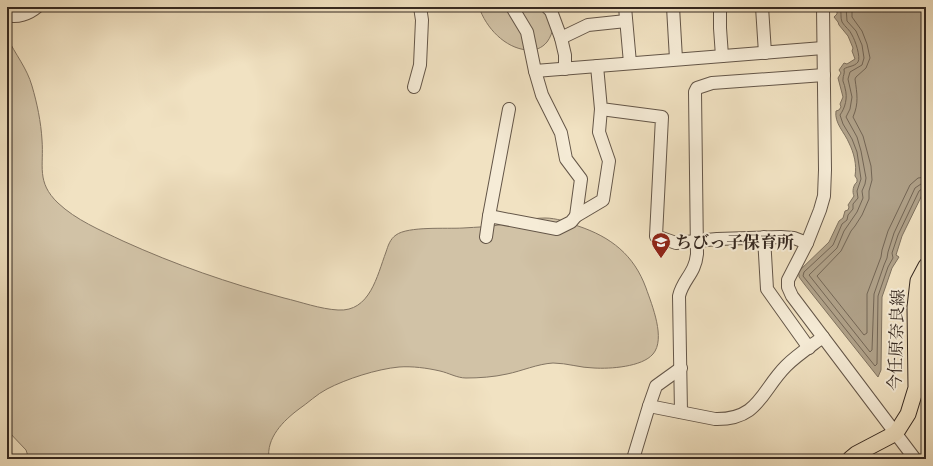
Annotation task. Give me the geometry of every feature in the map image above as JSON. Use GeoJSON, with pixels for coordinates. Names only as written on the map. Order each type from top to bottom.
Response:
{"type":"FeatureCollection","features":[{"type":"Feature","properties":{"kind":"main road","name":"今任原奈良線"},"geometry":{"type":"LineString","coordinates":[[896,434],[908,414],[916,388],[915,307],[918,281],[926,266]]}},
{"type":"Feature","properties":{"kind":"main road"},"geometry":{"type":"LineString","coordinates":[[850,459],[856,454],[896,434]]}},
{"type":"Feature","properties":{"kind":"street"},"geometry":{"type":"LineString","coordinates":[[7,15],[23,15],[37,7]]}},
{"type":"Feature","properties":{"kind":"street"},"geometry":{"type":"LineString","coordinates":[[414,87],[420,65],[422,20],[420,7]]}},
{"type":"Feature","properties":{"kind":"street"},"geometry":{"type":"LineString","coordinates":[[512,7],[527,32],[535,71],[542,95],[561,133],[566,159],[581,179],[576,216]]}},
{"type":"Feature","properties":{"kind":"street"},"geometry":{"type":"LineString","coordinates":[[547,7],[552,11],[561,38],[565,55],[565,69]]}},
{"type":"Feature","properties":{"kind":"street"},"geometry":{"type":"LineString","coordinates":[[625,7],[630,63]]}},
{"type":"Feature","properties":{"kind":"street"},"geometry":{"type":"LineString","coordinates":[[673,7],[676,59]]}},
{"type":"Feature","properties":{"kind":"street"},"geometry":{"type":"LineString","coordinates":[[720,7],[722,56]]}},
{"type":"Feature","properties":{"kind":"street"},"geometry":{"type":"LineString","coordinates":[[762,7],[765,53]]}},
{"type":"Feature","properties":{"kind":"street"},"geometry":{"type":"LineString","coordinates":[[823,7],[826,170],[824,196],[807,243],[791,272],[788,280],[788,287],[792,296],[915,459]]}},
{"type":"Feature","properties":{"kind":"street"},"geometry":{"type":"LineString","coordinates":[[561,38],[588,25],[626,21]]}},
{"type":"Feature","properties":{"kind":"street"},"geometry":{"type":"LineString","coordinates":[[535,71],[823,48]]}},
{"type":"Feature","properties":{"kind":"street"},"geometry":{"type":"LineString","coordinates":[[489,216],[557,229],[571,222],[576,216],[603,200],[609,161],[599,132],[601,109],[597,66]]}},
{"type":"Feature","properties":{"kind":"street"},"geometry":{"type":"LineString","coordinates":[[681,412],[680,296],[685,282],[696,264],[697,88],[712,83],[824,74]]}},
{"type":"Feature","properties":{"kind":"street"},"geometry":{"type":"LineString","coordinates":[[601,109],[662,117],[656,236],[676,243],[717,239],[781,236],[794,238],[807,243]]}},
{"type":"Feature","properties":{"kind":"street"},"geometry":{"type":"LineString","coordinates":[[486,238],[509,110]]}},
{"type":"Feature","properties":{"kind":"street"},"geometry":{"type":"LineString","coordinates":[[764,237],[767,289],[809,348]]}},
{"type":"Feature","properties":{"kind":"street"},"geometry":{"type":"LineString","coordinates":[[649,406],[715,419],[725,419],[743,414],[750,410],[758,402],[786,366],[823,337]]}},
{"type":"Feature","properties":{"kind":"street"},"geometry":{"type":"LineString","coordinates":[[633,459],[656,386],[681,368]]}},
{"type":"Feature","properties":{"kind":"shaded area"},"geometry":{"type":"Polygon","coordinates":[[[479,7],[558,7],[553,30],[547,42],[538,49],[530,50],[511,45],[497,36],[486,22],[479,7]]]}},
{"type":"Feature","properties":{"kind":"shaded area"},"geometry":{"type":"Polygon","coordinates":[[[7,37],[30,79],[34,92],[41,126],[42,173],[46,188],[58,203],[73,215],[106,233],[182,266],[222,280],[311,305],[338,310],[349,309],[358,305],[365,299],[371,291],[392,238],[402,232],[428,228],[463,228],[499,225],[540,218],[558,219],[590,230],[611,242],[628,257],[635,266],[646,288],[657,322],[657,348],[653,354],[641,362],[617,367],[589,368],[553,363],[513,373],[471,378],[463,378],[440,371],[414,367],[390,368],[372,372],[352,378],[327,389],[293,414],[273,437],[270,444],[269,459],[29,459],[26,450],[7,430],[7,37]]]}},
{"type":"Feature","properties":{"kind":"water"},"geometry":{"type":"Polygon","coordinates":[[[834,7],[926,7],[926,191],[923,193],[902,236],[896,255],[899,257],[892,268],[882,297],[881,370],[878,377],[805,285],[799,277],[798,272],[829,242],[839,221],[843,218],[845,211],[848,210],[848,205],[854,196],[854,187],[857,182],[855,176],[855,159],[847,139],[838,124],[836,115],[836,111],[841,107],[840,104],[843,97],[838,78],[841,73],[839,70],[844,63],[847,64],[855,59],[852,51],[853,48],[848,36],[834,17],[837,14],[837,9],[834,7]]]}},
{"type":"Feature","properties":{"kind":"place","name":"ちびっ子保育所"},"geometry":{"type":"Point","coordinates":[661,259]}}]}
